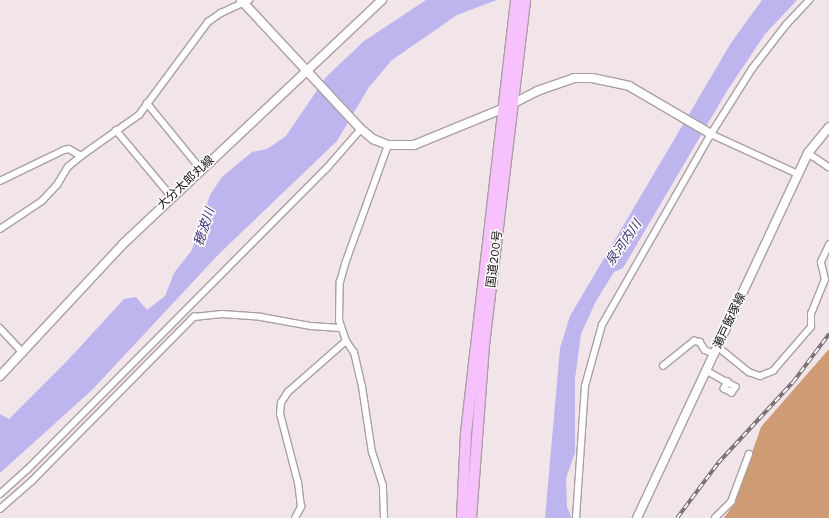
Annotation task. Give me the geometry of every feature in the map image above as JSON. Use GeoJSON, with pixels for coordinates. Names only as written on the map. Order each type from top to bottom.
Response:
{"type":"FeatureCollection","features":[{"type":"Feature","properties":{"kind":"highway","name":"国道200号"},"geometry":{"type":"LineString","coordinates":[[471,518],[484,345],[514,103],[516,0]]}},
{"type":"Feature","properties":{"kind":"highway","name":"国道200号"},"geometry":{"type":"LineString","coordinates":[[462,518],[466,433],[504,108],[525,0]]}},
{"type":"Feature","properties":{"kind":"main road","name":"大分太郎丸線"},"geometry":{"type":"LineString","coordinates":[[0,376],[123,244],[201,169],[308,72],[382,0]]}},
{"type":"Feature","properties":{"kind":"main road"},"geometry":{"type":"LineString","coordinates":[[244,1],[361,129],[373,139],[388,145],[414,145],[504,108],[537,91],[566,81],[592,78],[629,86],[711,134]]}},
{"type":"Feature","properties":{"kind":"main road","name":"瀬戸飯塚線"},"geometry":{"type":"LineString","coordinates":[[637,518],[808,153],[829,127]]}},
{"type":"Feature","properties":{"kind":"street"},"geometry":{"type":"LineString","coordinates":[[576,518],[585,386],[595,344],[613,301],[711,134],[752,69],[786,25],[809,0]]}},
{"type":"Feature","properties":{"kind":"street"},"geometry":{"type":"LineString","coordinates":[[0,229],[42,201],[57,185],[68,167],[81,156],[139,115],[191,48],[208,22],[244,1]]}},
{"type":"Feature","properties":{"kind":"street"},"geometry":{"type":"LineString","coordinates":[[148,103],[201,169]]}},
{"type":"Feature","properties":{"kind":"street"},"geometry":{"type":"LineString","coordinates":[[0,494],[27,470],[326,169],[361,129]]}},
{"type":"Feature","properties":{"kind":"street"},"geometry":{"type":"LineString","coordinates":[[116,130],[172,197]]}},
{"type":"Feature","properties":{"kind":"street"},"geometry":{"type":"LineString","coordinates":[[711,134],[798,174]]}},
{"type":"Feature","properties":{"kind":"street"},"geometry":{"type":"LineString","coordinates":[[384,518],[383,486],[372,453],[362,387],[354,354],[340,328],[342,276],[388,145]]}},
{"type":"Feature","properties":{"kind":"street"},"geometry":{"type":"LineString","coordinates":[[0,181],[64,150],[69,149],[81,156]]}},
{"type":"Feature","properties":{"kind":"street"},"geometry":{"type":"LineString","coordinates":[[808,153],[829,168]]}},
{"type":"Feature","properties":{"kind":"street"},"geometry":{"type":"LineString","coordinates":[[663,366],[694,341],[700,342],[705,350],[716,351],[749,372],[760,376],[767,376],[811,327],[811,314],[825,280],[821,262],[829,245]]}},
{"type":"Feature","properties":{"kind":"street"},"geometry":{"type":"LineString","coordinates":[[0,509],[43,470],[194,317],[222,314],[340,328]]}},
{"type":"Feature","properties":{"kind":"street"},"geometry":{"type":"LineString","coordinates":[[0,328],[23,353]]}},
{"type":"Feature","properties":{"kind":"street"},"geometry":{"type":"LineString","coordinates":[[295,518],[301,508],[298,483],[280,414],[281,403],[288,392],[346,341]]}},
{"type":"Feature","properties":{"kind":"street"},"geometry":{"type":"LineString","coordinates":[[707,371],[727,382]]}},
{"type":"Feature","properties":{"kind":"street"},"geometry":{"type":"LineString","coordinates":[[715,518],[731,502],[749,454]]}},
{"type":"Feature","properties":{"kind":"shaded area"},"geometry":{"type":"Polygon","coordinates":[[[829,349],[829,518],[724,518],[734,504],[761,427],[829,349]]]}},
{"type":"Feature","properties":{"kind":"water","name":"穂波川"},"geometry":{"type":"Polygon","coordinates":[[[426,0],[497,0],[457,15],[392,60],[369,87],[337,141],[218,255],[92,390],[0,473],[0,414],[9,419],[68,360],[124,299],[136,297],[147,310],[165,296],[174,273],[192,250],[210,195],[222,177],[252,152],[267,149],[286,136],[326,77],[364,41],[426,0]]]}},
{"type":"Feature","properties":{"kind":"water","name":"泉河内川"},"geometry":{"type":"Polygon","coordinates":[[[762,0],[797,0],[765,34],[727,91],[623,268],[614,272],[596,301],[581,334],[575,379],[575,453],[566,478],[567,507],[572,518],[545,518],[560,348],[570,316],[731,43],[762,0]]]}},
{"type":"Feature","properties":{"kind":"railway"},"geometry":{"type":"LineString","coordinates":[[677,518],[718,463],[793,382],[829,334]]}}]}
